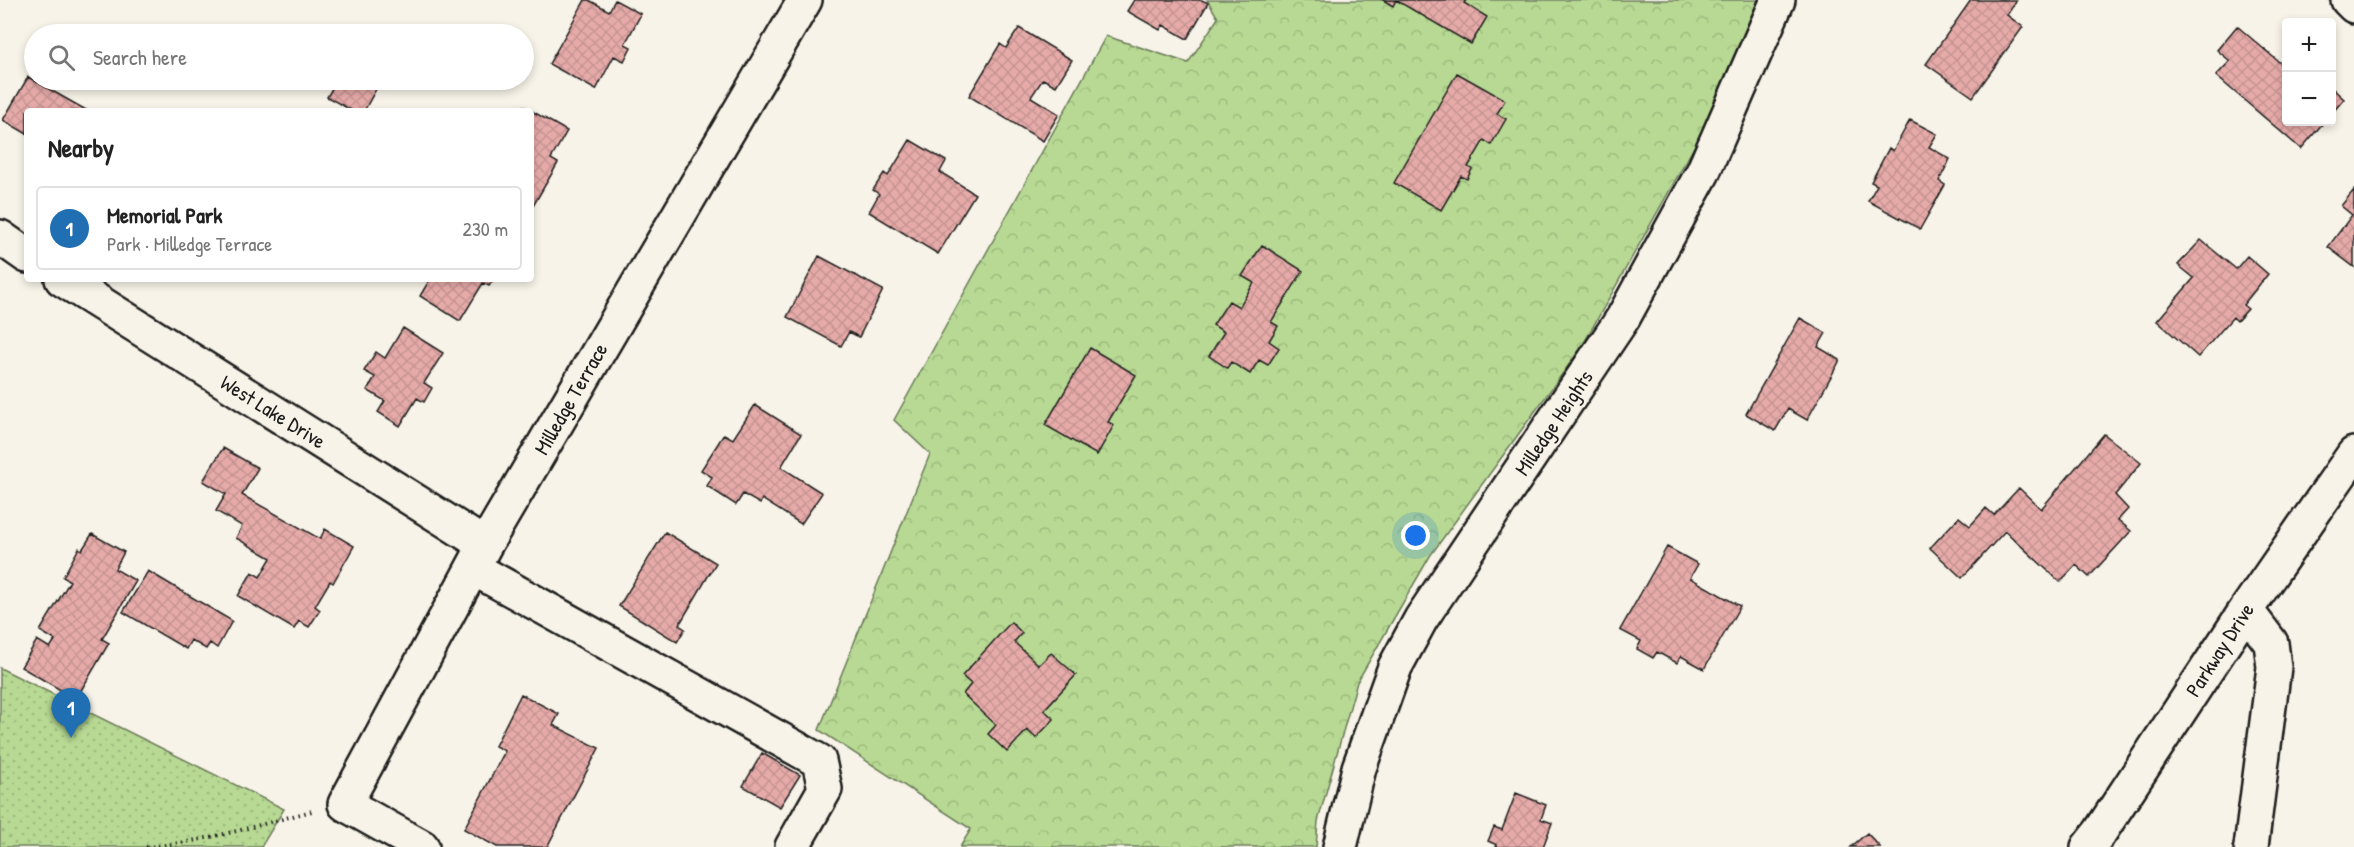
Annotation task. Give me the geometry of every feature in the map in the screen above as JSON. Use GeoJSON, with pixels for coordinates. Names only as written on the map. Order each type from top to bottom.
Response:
{"type":"FeatureCollection","features":[{"type":"Feature","properties":{"kind":"street","name":"Milledge Terrace"},"geometry":{"type":"LineString","coordinates":[[345,804],[479,557],[805,0]]}},
{"type":"Feature","properties":{"kind":"street","name":"Milledge Heights"},"geometry":{"type":"LineString","coordinates":[[1340,847],[1359,768],[1395,667],[1421,619],[1623,318],[1703,172],[1778,0]]}},
{"type":"Feature","properties":{"kind":"street"},"geometry":{"type":"LineString","coordinates":[[2348,0],[2354,6]]}},
{"type":"Feature","properties":{"kind":"street"},"geometry":{"type":"LineString","coordinates":[[0,237],[24,254]]}},
{"type":"Feature","properties":{"kind":"street","name":"West Lake Drive"},"geometry":{"type":"LineString","coordinates":[[66,282],[479,557],[819,761],[825,789],[792,847]]}},
{"type":"Feature","properties":{"kind":"street","name":"Parkway Drive"},"geometry":{"type":"LineString","coordinates":[[2088,847],[2246,610],[2354,454]]}},
{"type":"Feature","properties":{"kind":"street"},"geometry":{"type":"LineString","coordinates":[[2246,610],[2271,643],[2274,667],[2251,847]]}},
{"type":"Feature","properties":{"kind":"street"},"geometry":{"type":"LineString","coordinates":[[345,804],[422,847]]}},
{"type":"Feature","properties":{"kind":"path"},"geometry":{"type":"LineString","coordinates":[[146,847],[215,835],[345,804]]}},
{"type":"Feature","properties":{"kind":"green space"},"geometry":{"type":"Polygon","coordinates":[[[1207,0],[1758,0],[1703,131],[1581,348],[1430,556],[1357,682],[1318,821],[1316,847],[960,847],[971,829],[819,730],[930,454],[894,420],[1106,36],[1188,63],[1218,18],[1207,0]]]}},
{"type":"Feature","properties":{"kind":"green space"},"geometry":{"type":"Polygon","coordinates":[[[0,668],[284,809],[261,847],[0,847],[0,668]]]}},
{"type":"Feature","properties":{"kind":"building"},"geometry":{"type":"Polygon","coordinates":[[[585,0],[609,11],[615,0],[641,14],[625,44],[631,47],[624,61],[614,56],[596,90],[549,64],[585,0]]]}},
{"type":"Feature","properties":{"kind":"building"},"geometry":{"type":"Polygon","coordinates":[[[1134,0],[1202,0],[1208,3],[1187,39],[1163,25],[1160,30],[1127,11],[1134,0]]]}},
{"type":"Feature","properties":{"kind":"building"},"geometry":{"type":"Polygon","coordinates":[[[1383,0],[1396,0],[1393,6],[1383,0]]]}},
{"type":"Feature","properties":{"kind":"building"},"geometry":{"type":"Polygon","coordinates":[[[1396,0],[1466,0],[1464,3],[1487,17],[1471,44],[1396,0]]]}},
{"type":"Feature","properties":{"kind":"building"},"geometry":{"type":"Polygon","coordinates":[[[1971,0],[2017,0],[2007,15],[2023,27],[1973,97],[1926,64],[1971,0]]]}},
{"type":"Feature","properties":{"kind":"building"},"geometry":{"type":"Polygon","coordinates":[[[2237,26],[2282,65],[2282,126],[2321,126],[2301,149],[2216,76],[2230,61],[2217,50],[2237,26]]]}},
{"type":"Feature","properties":{"kind":"building"},"geometry":{"type":"Polygon","coordinates":[[[1019,28],[1072,60],[1056,86],[1043,79],[1031,97],[1059,114],[1043,141],[969,96],[1000,44],[1006,48],[1019,28]]]}},
{"type":"Feature","properties":{"kind":"building"},"geometry":{"type":"Polygon","coordinates":[[[1457,73],[1505,100],[1497,114],[1506,119],[1491,145],[1484,140],[1468,167],[1472,169],[1467,179],[1461,176],[1441,210],[1394,183],[1457,73]]]}},
{"type":"Feature","properties":{"kind":"building"},"geometry":{"type":"Polygon","coordinates":[[[24,84],[24,90],[51,90],[83,108],[24,108],[24,132],[3,120],[24,84]]]}},
{"type":"Feature","properties":{"kind":"building"},"geometry":{"type":"Polygon","coordinates":[[[331,90],[376,90],[366,108],[347,108],[327,97],[331,90]]]}},
{"type":"Feature","properties":{"kind":"building"},"geometry":{"type":"Polygon","coordinates":[[[2336,92],[2344,99],[2336,108],[2336,92]]]}},
{"type":"Feature","properties":{"kind":"building"},"geometry":{"type":"Polygon","coordinates":[[[534,112],[567,131],[551,159],[558,163],[534,204],[534,112]]]}},
{"type":"Feature","properties":{"kind":"building"},"geometry":{"type":"Polygon","coordinates":[[[1910,120],[1937,134],[1929,147],[1950,159],[1939,181],[1945,185],[1920,229],[1868,201],[1877,185],[1871,182],[1889,148],[1893,151],[1910,120]]]}},
{"type":"Feature","properties":{"kind":"building"},"geometry":{"type":"Polygon","coordinates":[[[910,140],[946,161],[940,172],[975,194],[938,254],[869,212],[879,194],[873,190],[884,173],[888,176],[910,140]]]}},
{"type":"Feature","properties":{"kind":"building"},"geometry":{"type":"Polygon","coordinates":[[[2354,190],[2354,267],[2328,247],[2352,215],[2341,206],[2354,190]]]}},
{"type":"Feature","properties":{"kind":"building"},"geometry":{"type":"Polygon","coordinates":[[[2201,240],[2236,269],[2247,256],[2268,274],[2243,305],[2248,309],[2237,321],[2233,317],[2198,357],[2157,321],[2194,278],[2178,265],[2201,240]]]}},
{"type":"Feature","properties":{"kind":"building"},"geometry":{"type":"Polygon","coordinates":[[[1262,245],[1303,271],[1271,322],[1278,326],[1269,341],[1279,348],[1268,365],[1259,360],[1250,374],[1231,362],[1227,368],[1209,356],[1224,332],[1213,325],[1229,301],[1239,307],[1254,283],[1242,276],[1262,245]]]}},
{"type":"Feature","properties":{"kind":"building"},"geometry":{"type":"Polygon","coordinates":[[[819,256],[883,290],[859,337],[849,332],[841,346],[787,317],[819,256]]]}},
{"type":"Feature","properties":{"kind":"building"},"geometry":{"type":"Polygon","coordinates":[[[428,282],[492,282],[489,286],[483,283],[460,321],[420,296],[428,282]]]}},
{"type":"Feature","properties":{"kind":"building"},"geometry":{"type":"Polygon","coordinates":[[[1800,318],[1826,333],[1818,347],[1840,360],[1807,420],[1788,409],[1775,431],[1746,414],[1800,318]]]}},
{"type":"Feature","properties":{"kind":"building"},"geometry":{"type":"Polygon","coordinates":[[[403,328],[443,353],[424,383],[432,388],[424,402],[417,398],[400,426],[378,412],[385,401],[367,390],[375,377],[364,371],[376,352],[385,358],[403,328]]]}},
{"type":"Feature","properties":{"kind":"building"},"geometry":{"type":"Polygon","coordinates":[[[1090,348],[1136,375],[1108,422],[1114,425],[1097,455],[1045,425],[1090,348]]]}},
{"type":"Feature","properties":{"kind":"building"},"geometry":{"type":"Polygon","coordinates":[[[755,405],[801,434],[781,467],[822,493],[801,524],[762,499],[760,504],[743,494],[736,505],[707,486],[712,477],[701,470],[724,434],[733,439],[755,405]]]}},
{"type":"Feature","properties":{"kind":"building"},"geometry":{"type":"Polygon","coordinates":[[[2104,434],[2141,463],[2115,495],[2128,509],[2118,520],[2131,531],[2089,577],[2076,565],[2060,582],[2005,531],[1962,578],[1930,548],[1959,517],[1970,526],[1986,508],[1994,515],[2019,488],[2041,509],[2104,434]]]}},
{"type":"Feature","properties":{"kind":"building"},"geometry":{"type":"Polygon","coordinates":[[[223,448],[258,468],[242,495],[320,539],[325,529],[354,546],[333,583],[330,581],[315,606],[320,610],[309,627],[299,621],[294,629],[238,596],[252,572],[260,577],[271,558],[236,538],[242,526],[216,511],[226,494],[203,481],[223,448]]]}},
{"type":"Feature","properties":{"kind":"building"},"geometry":{"type":"Polygon","coordinates":[[[665,532],[716,563],[679,625],[685,629],[677,642],[619,606],[665,532]]]}},
{"type":"Feature","properties":{"kind":"building"},"geometry":{"type":"Polygon","coordinates":[[[92,534],[124,552],[115,569],[136,581],[102,639],[109,643],[76,699],[21,667],[37,640],[50,648],[55,640],[40,631],[70,581],[63,577],[79,548],[82,550],[92,534]]]}},
{"type":"Feature","properties":{"kind":"building"},"geometry":{"type":"Polygon","coordinates":[[[1667,547],[1698,564],[1690,578],[1740,606],[1704,669],[1681,656],[1677,663],[1657,652],[1653,658],[1637,649],[1641,641],[1620,630],[1667,547]]]}},
{"type":"Feature","properties":{"kind":"building"},"geometry":{"type":"Polygon","coordinates":[[[148,571],[232,621],[217,648],[210,643],[206,649],[191,640],[186,649],[123,612],[148,571]]]}},
{"type":"Feature","properties":{"kind":"building"},"geometry":{"type":"Polygon","coordinates":[[[1011,622],[1022,633],[1014,642],[1039,665],[1051,653],[1076,675],[1044,710],[1054,719],[1036,738],[1027,730],[1007,752],[988,734],[996,725],[963,694],[971,684],[962,676],[1011,622]]]}},
{"type":"Feature","properties":{"kind":"building"},"geometry":{"type":"Polygon","coordinates":[[[521,694],[559,714],[553,725],[599,748],[547,847],[497,847],[464,829],[505,751],[495,746],[521,694]]]}},
{"type":"Feature","properties":{"kind":"building"},"geometry":{"type":"Polygon","coordinates":[[[762,753],[800,775],[780,807],[743,786],[762,753]]]}},
{"type":"Feature","properties":{"kind":"building"},"geometry":{"type":"Polygon","coordinates":[[[1516,793],[1546,805],[1541,819],[1552,823],[1543,847],[1496,847],[1497,845],[1488,841],[1494,827],[1502,830],[1516,793]]]}},
{"type":"Feature","properties":{"kind":"building"},"geometry":{"type":"Polygon","coordinates":[[[1867,833],[1880,847],[1851,847],[1867,833]]]}},
{"type":"Feature","properties":{"kind":"place","name":"Memorial Park"},"geometry":{"type":"Point","coordinates":[71,738]}}]}
